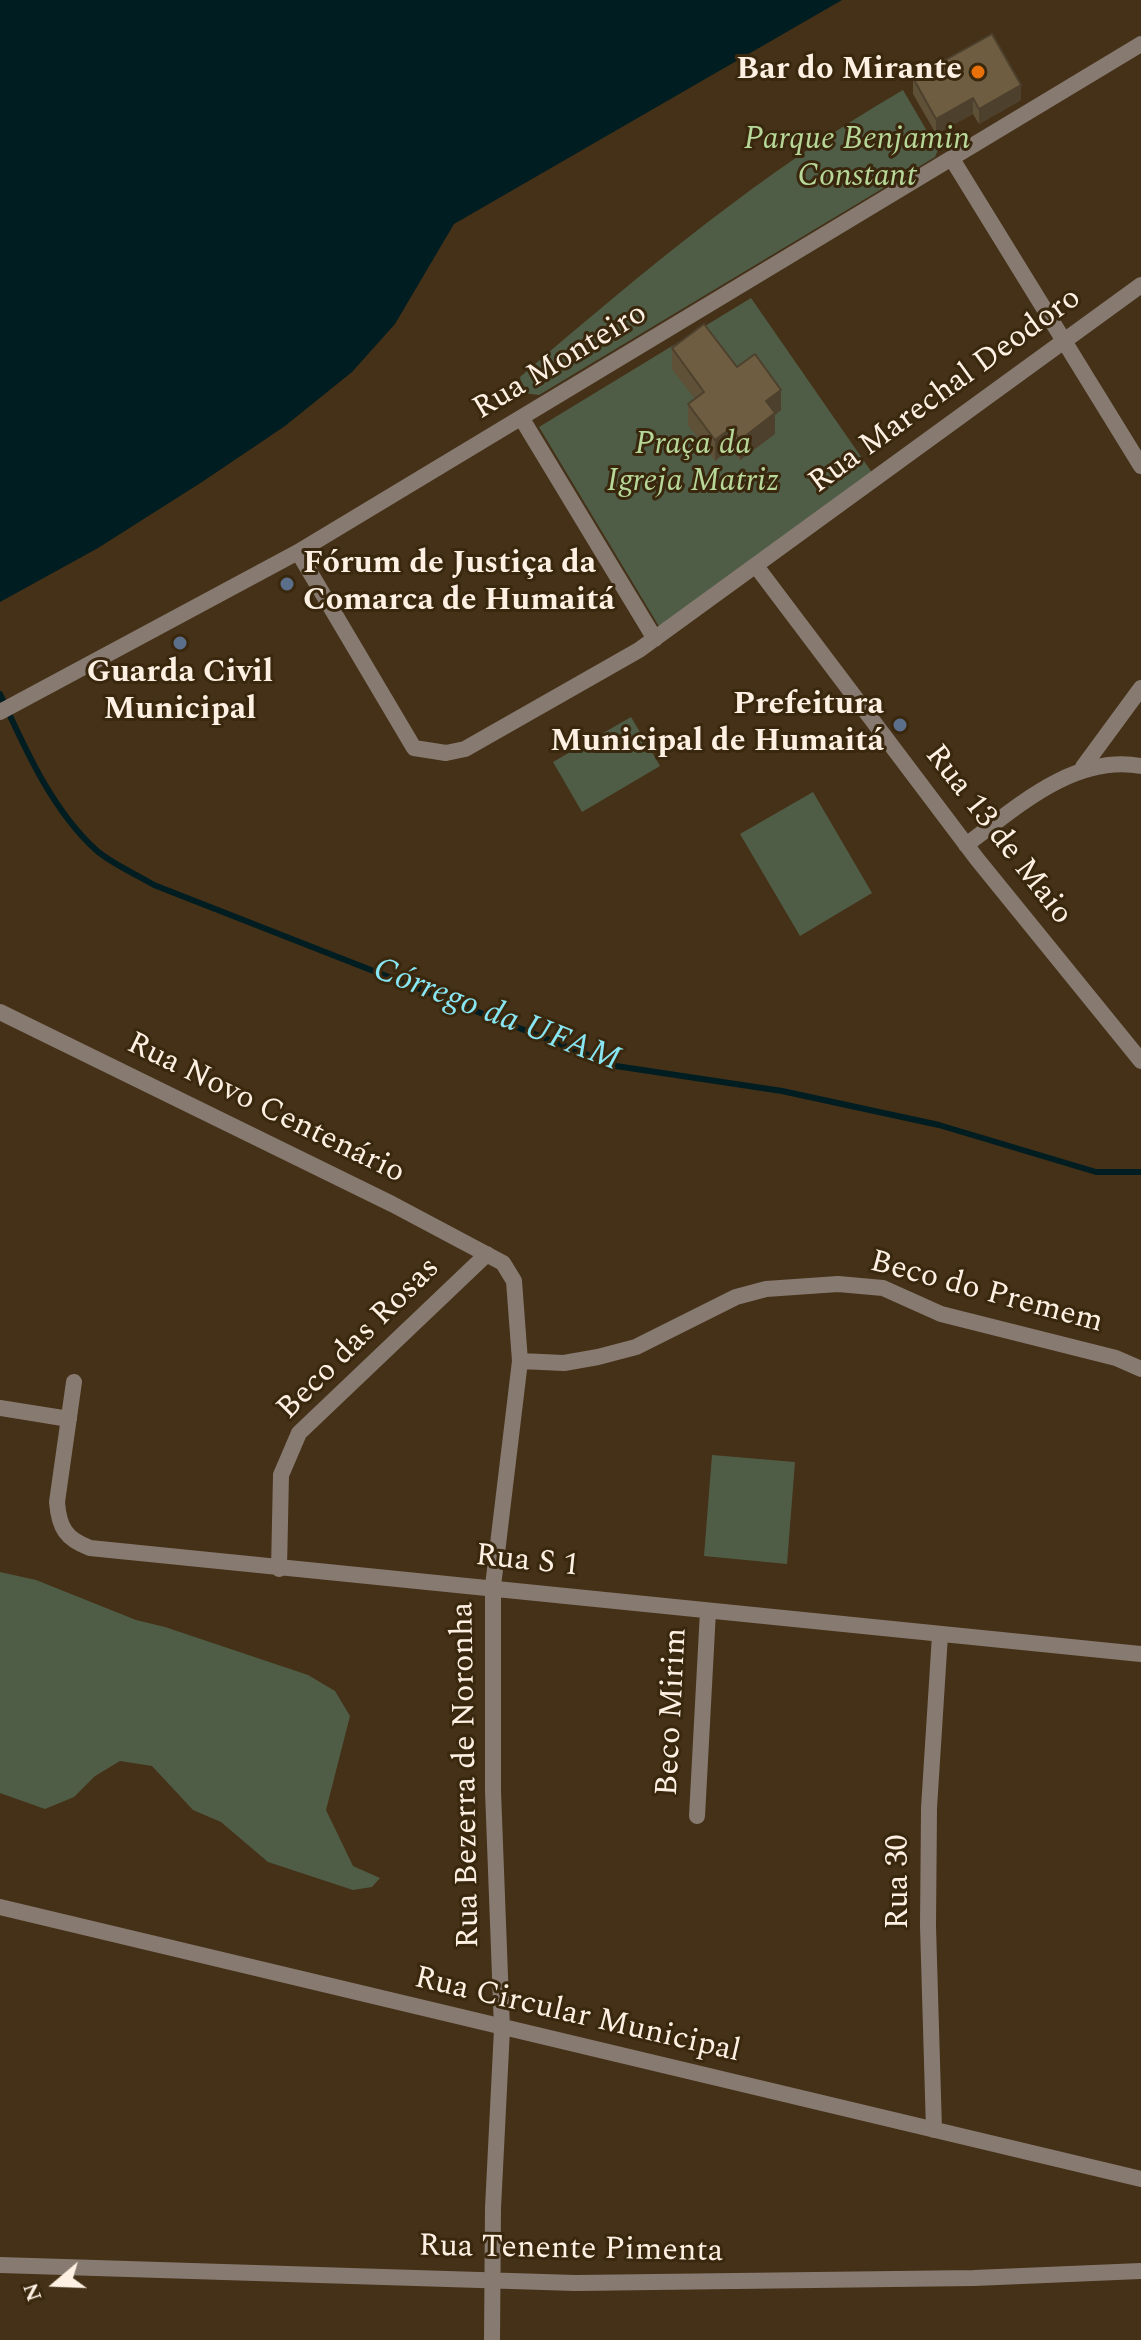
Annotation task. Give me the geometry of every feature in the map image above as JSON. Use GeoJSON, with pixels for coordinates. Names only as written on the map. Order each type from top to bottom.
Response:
{"type":"FeatureCollection","features":[{"type":"Feature","properties":{"kind":"street","name":"Rua Monteiro"},"geometry":{"type":"LineString","coordinates":[[0,712],[298,552],[1141,44]]}},
{"type":"Feature","properties":{"kind":"street"},"geometry":{"type":"LineString","coordinates":[[952,159],[1141,466]]}},
{"type":"Feature","properties":{"kind":"street","name":"Rua Marechal Deodoro"},"geometry":{"type":"LineString","coordinates":[[298,552],[414,748],[446,753],[465,749],[655,639],[1141,285]]}},
{"type":"Feature","properties":{"kind":"street"},"geometry":{"type":"LineString","coordinates":[[522,419],[655,639]]}},
{"type":"Feature","properties":{"kind":"street","name":"Rua 13 de Maio"},"geometry":{"type":"LineString","coordinates":[[756,566],[966,845],[1141,1061]]}},
{"type":"Feature","properties":{"kind":"street"},"geometry":{"type":"LineString","coordinates":[[966,845],[1083,767],[1141,688]]}},
{"type":"Feature","properties":{"kind":"street"},"geometry":{"type":"LineString","coordinates":[[1083,767],[1121,763],[1141,766]]}},
{"type":"Feature","properties":{"kind":"street","name":"Rua Novo Centenário"},"geometry":{"type":"LineString","coordinates":[[0,1012],[503,1263]]}},
{"type":"Feature","properties":{"kind":"street","name":"Beco das Rosas"},"geometry":{"type":"LineString","coordinates":[[279,1569],[281,1475],[299,1433],[487,1254]]}},
{"type":"Feature","properties":{"kind":"street","name":"Rua Bezerra de Noronha"},"geometry":{"type":"LineString","coordinates":[[492,2340],[502,2029],[493,1791],[493,1586],[520,1361],[514,1281],[503,1263]]}},
{"type":"Feature","properties":{"kind":"street","name":"Beco do Premem"},"geometry":{"type":"LineString","coordinates":[[520,1361],[564,1363],[598,1357],[636,1347],[736,1297],[766,1289],[838,1284],[883,1288],[941,1314],[1116,1358],[1141,1369]]}},
{"type":"Feature","properties":{"kind":"street","name":"Rua S 1"},"geometry":{"type":"LineString","coordinates":[[74,1382],[57,1502],[58,1520],[64,1533],[90,1548],[279,1569],[493,1586],[708,1611],[1141,1654]]}},
{"type":"Feature","properties":{"kind":"street"},"geometry":{"type":"LineString","coordinates":[[0,1408],[69,1419]]}},
{"type":"Feature","properties":{"kind":"street","name":"Beco Mirim"},"geometry":{"type":"LineString","coordinates":[[697,1816],[708,1611]]}},
{"type":"Feature","properties":{"kind":"street","name":"Rua 30"},"geometry":{"type":"LineString","coordinates":[[934,2130],[928,1926],[929,1808],[940,1635]]}},
{"type":"Feature","properties":{"kind":"street","name":"Rua Circular Municipal"},"geometry":{"type":"LineString","coordinates":[[0,1907],[1141,2179]]}},
{"type":"Feature","properties":{"kind":"street","name":"Rua Tenente Pimenta"},"geometry":{"type":"LineString","coordinates":[[0,2265],[620,2283],[974,2278],[1141,2271]]}},
{"type":"Feature","properties":{"kind":"green space","name":"Parque Benjamin Constant"},"geometry":{"type":"Polygon","coordinates":[[[903,90],[938,150],[935,157],[539,395],[523,393],[520,377],[658,261],[800,155],[903,90]]]}},
{"type":"Feature","properties":{"kind":"green space","name":"Praça da Igreja Matriz"},"geometry":{"type":"Polygon","coordinates":[[[751,298],[873,474],[660,628],[539,427],[751,298]]]}},
{"type":"Feature","properties":{"kind":"green space"},"geometry":{"type":"Polygon","coordinates":[[[631,717],[660,766],[582,812],[553,762],[631,717]]]}},
{"type":"Feature","properties":{"kind":"green space"},"geometry":{"type":"Polygon","coordinates":[[[813,792],[872,893],[800,936],[740,834],[813,792]]]}},
{"type":"Feature","properties":{"kind":"green space"},"geometry":{"type":"Polygon","coordinates":[[[712,1455],[795,1462],[787,1564],[704,1556],[712,1455]]]}},
{"type":"Feature","properties":{"kind":"green space"},"geometry":{"type":"Polygon","coordinates":[[[0,1572],[36,1580],[136,1620],[308,1675],[335,1691],[350,1716],[326,1810],[353,1866],[380,1878],[372,1887],[353,1890],[268,1862],[221,1822],[193,1810],[152,1766],[120,1761],[95,1776],[74,1797],[45,1809],[0,1793],[0,1572]]]}},
{"type":"Feature","properties":{"kind":"water"},"geometry":{"type":"Polygon","coordinates":[[[0,0],[842,0],[454,224],[395,324],[352,372],[285,426],[202,482],[98,548],[0,602],[0,0]]]}},
{"type":"Feature","properties":{"kind":"building","name":"Bar do Mirante"},"geometry":{"type":"Polygon","coordinates":[[[992,34],[1021,85],[979,109],[973,98],[936,119],[913,78],[992,34]]]}},
{"type":"Feature","properties":{"kind":"building"},"geometry":{"type":"Polygon","coordinates":[[[704,324],[737,367],[755,354],[781,390],[766,401],[775,413],[740,440],[731,428],[715,440],[688,404],[704,392],[672,348],[704,324]]]}},
{"type":"Feature","properties":{"kind":"waterway","name":"Córrego da UFAM"},"geometry":{"type":"LineString","coordinates":[[0,694],[40,777],[80,834],[102,855],[154,885],[616,1066],[782,1091],[939,1125],[1096,1172],[1141,1172]]}},
{"type":"Feature","properties":{"kind":"place","name":"Bar do Mirante"},"geometry":{"type":"Point","coordinates":[978,72]}},
{"type":"Feature","properties":{"kind":"place","name":"Fórum de Justiça da Comarca de Humaitá"},"geometry":{"type":"Point","coordinates":[287,584]}},
{"type":"Feature","properties":{"kind":"place","name":"Guarda Civil Municipal"},"geometry":{"type":"Point","coordinates":[180,643]}},
{"type":"Feature","properties":{"kind":"place","name":"Prefeitura Municipal de Humaitá"},"geometry":{"type":"Point","coordinates":[900,725]}}]}
